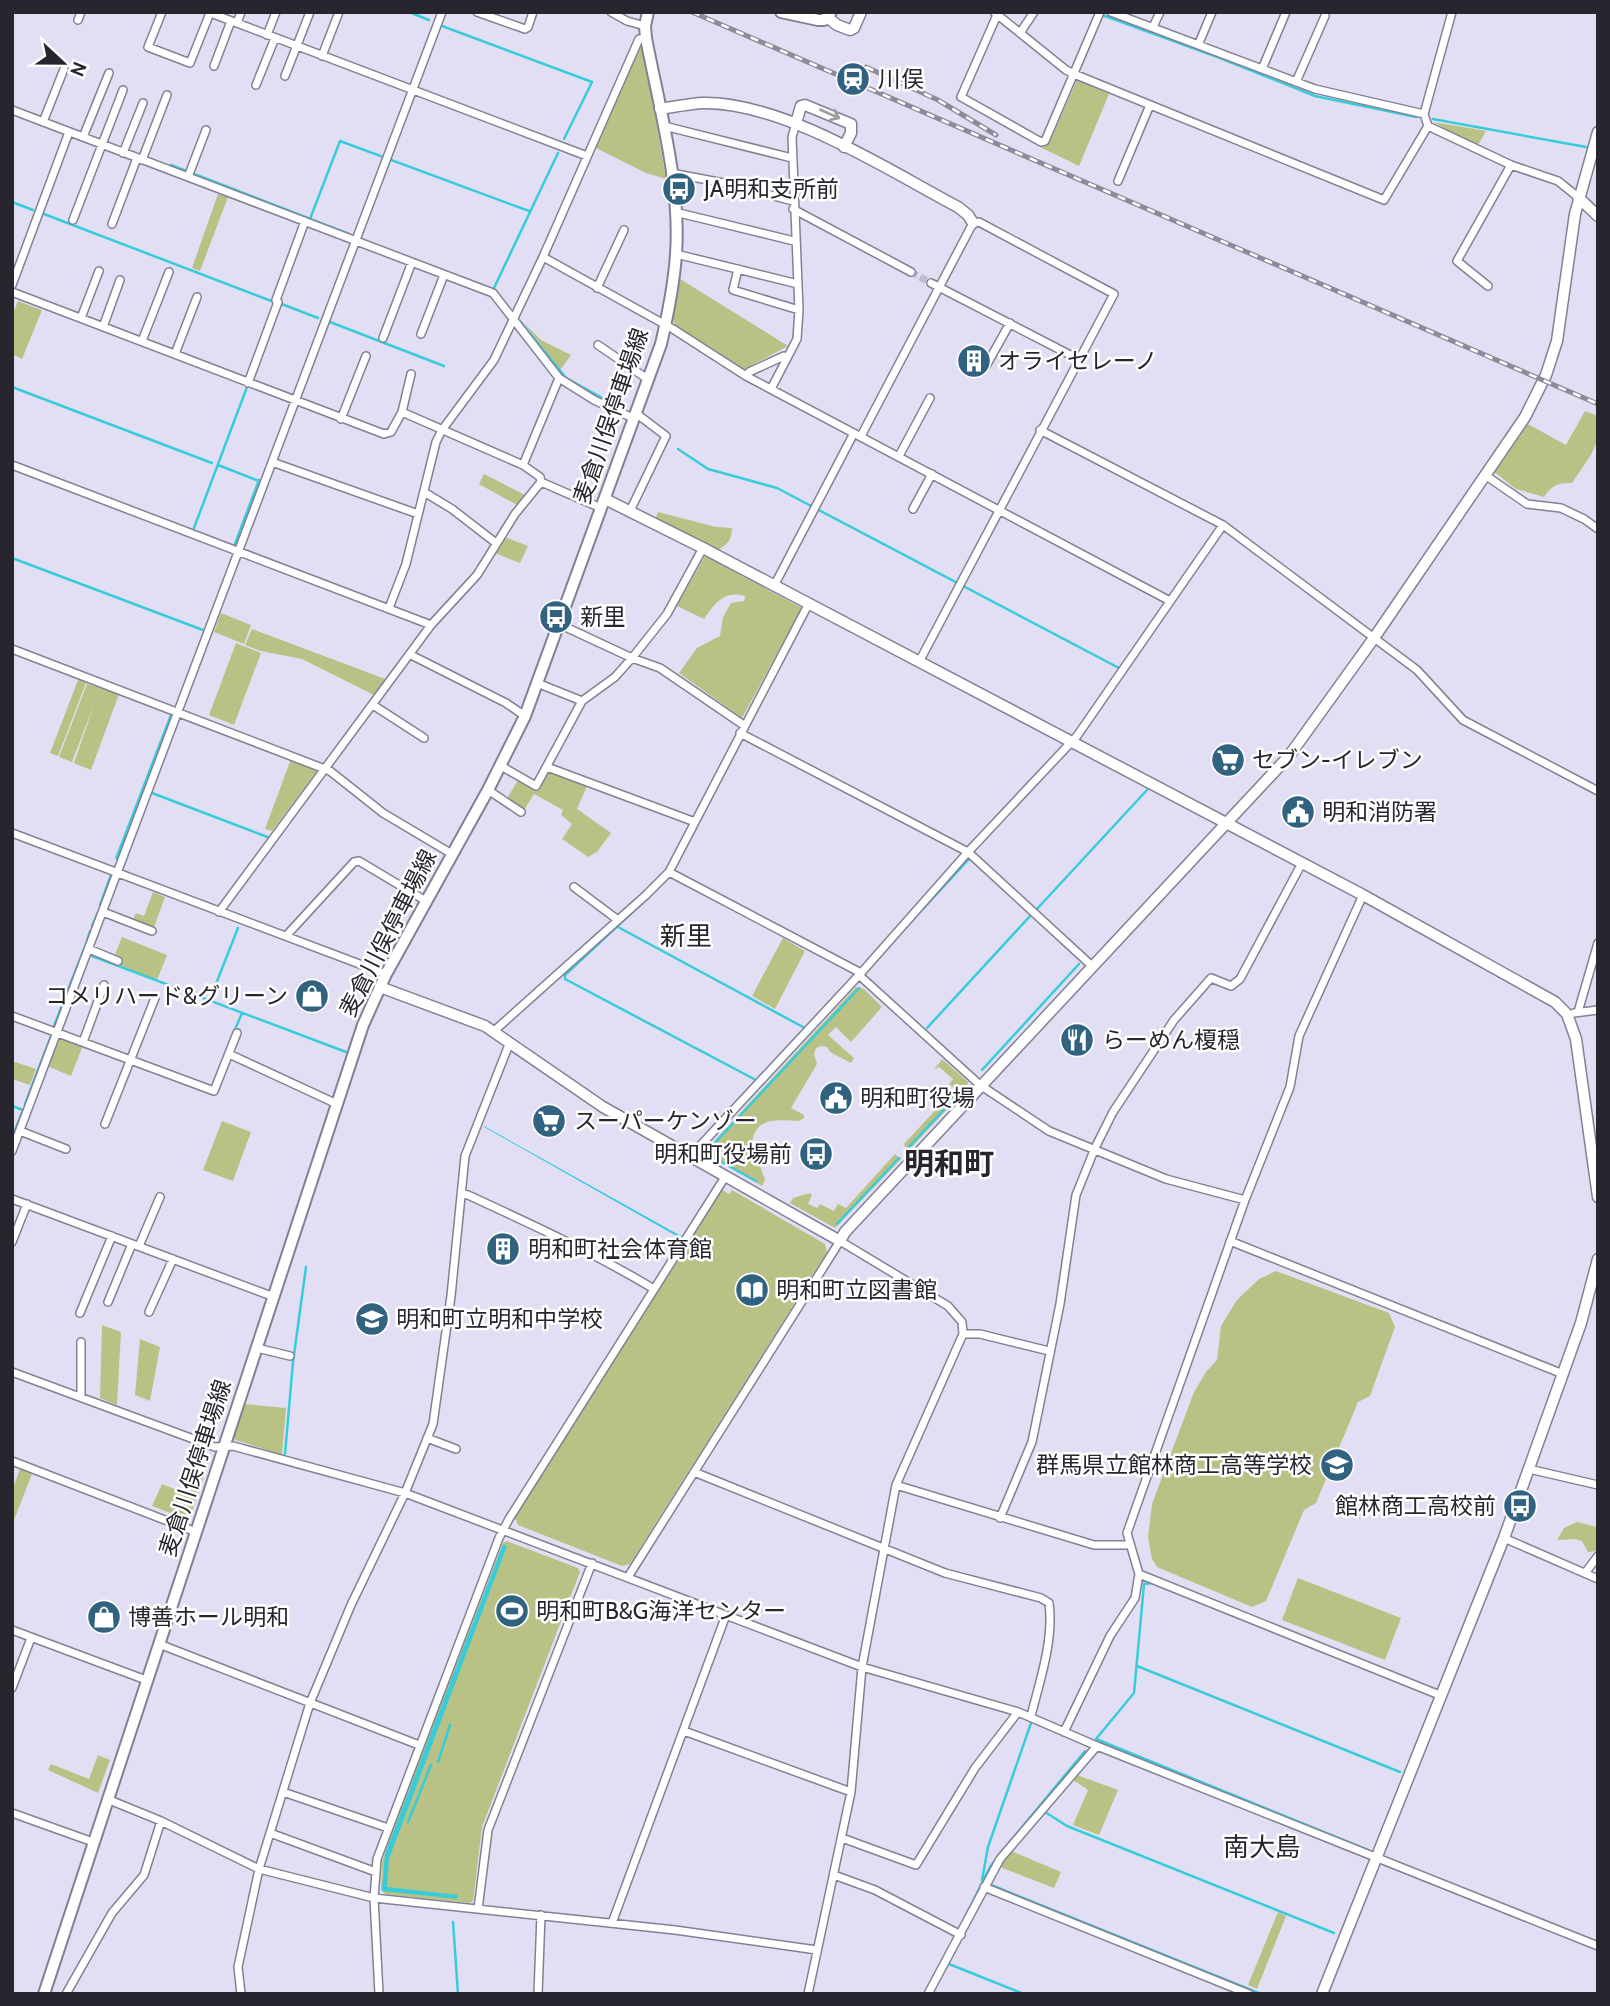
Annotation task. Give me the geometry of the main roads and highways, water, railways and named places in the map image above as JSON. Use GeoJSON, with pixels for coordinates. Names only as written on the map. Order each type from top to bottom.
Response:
{"type":"FeatureCollection","features":[{"type":"Feature","properties":{"kind":"main road","name":"麦倉川俣停車場線"},"geometry":{"type":"LineString","coordinates":[[44,1994],[363,1025],[386,974],[501,766],[525,716],[650,380],[665,325],[676,254],[671,173],[646,38],[648,12]]}},
{"type":"Feature","properties":{"kind":"main road"},"geometry":{"type":"LineString","coordinates":[[781,12],[813,20],[824,20],[829,14]]}},
{"type":"Feature","properties":{"kind":"water"},"geometry":{"type":"Polygon","coordinates":[[[170,714],[172,715],[117,860],[115,858],[170,714]]]}},
{"type":"Feature","properties":{"kind":"water"},"geometry":{"type":"Polygon","coordinates":[[[484,1127],[681,1236],[680,1238],[484,1127]]]}},
{"type":"Feature","properties":{"kind":"water"},"geometry":{"type":"Polygon","coordinates":[[[503,1544],[507,1546],[389,1859],[387,1887],[458,1895],[458,1899],[382,1891],[385,1854],[503,1544]]]}},
{"type":"Feature","properties":{"kind":"waterway"},"geometry":{"type":"LineString","coordinates":[[409,12],[429,20]]}},
{"type":"Feature","properties":{"kind":"waterway"},"geometry":{"type":"LineString","coordinates":[[1094,12],[1315,96],[1416,117]]}},
{"type":"Feature","properties":{"kind":"waterway"},"geometry":{"type":"LineString","coordinates":[[442,26],[592,82],[564,139]]}},
{"type":"Feature","properties":{"kind":"waterway"},"geometry":{"type":"LineString","coordinates":[[1433,119],[1586,147]]}},
{"type":"Feature","properties":{"kind":"waterway"},"geometry":{"type":"LineString","coordinates":[[310,219],[340,141],[529,211]]}},
{"type":"Feature","properties":{"kind":"waterway"},"geometry":{"type":"LineString","coordinates":[[494,288],[558,153]]}},
{"type":"Feature","properties":{"kind":"waterway"},"geometry":{"type":"LineString","coordinates":[[171,165],[349,234]]}},
{"type":"Feature","properties":{"kind":"waterway"},"geometry":{"type":"LineString","coordinates":[[12,202],[33,210]]}},
{"type":"Feature","properties":{"kind":"waterway"},"geometry":{"type":"LineString","coordinates":[[44,214],[274,302]]}},
{"type":"Feature","properties":{"kind":"waterway"},"geometry":{"type":"LineString","coordinates":[[279,303],[318,318]]}},
{"type":"Feature","properties":{"kind":"waterway"},"geometry":{"type":"LineString","coordinates":[[520,321],[566,378],[617,406]]}},
{"type":"Feature","properties":{"kind":"waterway"},"geometry":{"type":"LineString","coordinates":[[330,322],[444,366]]}},
{"type":"Feature","properties":{"kind":"waterway"},"geometry":{"type":"LineString","coordinates":[[12,387],[212,463]]}},
{"type":"Feature","properties":{"kind":"waterway"},"geometry":{"type":"LineString","coordinates":[[194,528],[247,387]]}},
{"type":"Feature","properties":{"kind":"waterway"},"geometry":{"type":"LineString","coordinates":[[678,449],[708,469],[777,488],[1119,668]]}},
{"type":"Feature","properties":{"kind":"waterway"},"geometry":{"type":"LineString","coordinates":[[218,465],[259,481]]}},
{"type":"Feature","properties":{"kind":"waterway"},"geometry":{"type":"LineString","coordinates":[[235,544],[259,480]]}},
{"type":"Feature","properties":{"kind":"waterway"},"geometry":{"type":"LineString","coordinates":[[12,558],[203,630]]}},
{"type":"Feature","properties":{"kind":"waterway"},"geometry":{"type":"LineString","coordinates":[[1036,910],[1147,790]]}},
{"type":"Feature","properties":{"kind":"waterway"},"geometry":{"type":"LineString","coordinates":[[152,793],[270,838]]}},
{"type":"Feature","properties":{"kind":"waterway"},"geometry":{"type":"LineString","coordinates":[[896,938],[970,858]]}},
{"type":"Feature","properties":{"kind":"waterway"},"geometry":{"type":"LineString","coordinates":[[100,905],[111,875]]}},
{"type":"Feature","properties":{"kind":"waterway"},"geometry":{"type":"LineString","coordinates":[[639,906],[565,975],[565,979],[754,1079]]}},
{"type":"Feature","properties":{"kind":"waterway"},"geometry":{"type":"LineString","coordinates":[[92,926],[98,912]]}},
{"type":"Feature","properties":{"kind":"waterway"},"geometry":{"type":"LineString","coordinates":[[927,1028],[1031,915]]}},
{"type":"Feature","properties":{"kind":"waterway"},"geometry":{"type":"LineString","coordinates":[[618,927],[803,1027]]}},
{"type":"Feature","properties":{"kind":"waterway"},"geometry":{"type":"LineString","coordinates":[[210,999],[238,928]]}},
{"type":"Feature","properties":{"kind":"waterway"},"geometry":{"type":"LineString","coordinates":[[86,944],[90,931]]}},
{"type":"Feature","properties":{"kind":"waterway"},"geometry":{"type":"LineString","coordinates":[[54,1026],[84,949]]}},
{"type":"Feature","properties":{"kind":"waterway"},"geometry":{"type":"LineString","coordinates":[[92,956],[346,1052]]}},
{"type":"Feature","properties":{"kind":"waterway"},"geometry":{"type":"LineString","coordinates":[[982,1070],[1079,964]]}},
{"type":"Feature","properties":{"kind":"waterway"},"geometry":{"type":"LineString","coordinates":[[756,1181],[709,1155],[709,1149],[859,988]]}},
{"type":"Feature","properties":{"kind":"waterway"},"geometry":{"type":"LineString","coordinates":[[234,1032],[242,1013]]}},
{"type":"Feature","properties":{"kind":"waterway"},"geometry":{"type":"LineString","coordinates":[[25,1104],[51,1036]]}},
{"type":"Feature","properties":{"kind":"waterway"},"geometry":{"type":"LineString","coordinates":[[908,1148],[966,1086]]}},
{"type":"Feature","properties":{"kind":"waterway"},"geometry":{"type":"LineString","coordinates":[[12,1106],[23,1110],[12,1138]]}},
{"type":"Feature","properties":{"kind":"waterway"},"geometry":{"type":"LineString","coordinates":[[837,1224],[899,1158]]}},
{"type":"Feature","properties":{"kind":"waterway"},"geometry":{"type":"LineString","coordinates":[[285,1454],[293,1362],[306,1267]]}},
{"type":"Feature","properties":{"kind":"waterway"},"geometry":{"type":"LineString","coordinates":[[1152,1583],[1144,1584],[1134,1693],[1096,1739],[1368,1850]]}},
{"type":"Feature","properties":{"kind":"waterway"},"geometry":{"type":"LineString","coordinates":[[1137,1666],[1400,1772]]}},
{"type":"Feature","properties":{"kind":"waterway"},"geometry":{"type":"LineString","coordinates":[[982,1880],[988,1847],[1031,1723]]}},
{"type":"Feature","properties":{"kind":"waterway"},"geometry":{"type":"LineString","coordinates":[[438,1762],[450,1725]]}},
{"type":"Feature","properties":{"kind":"waterway"},"geometry":{"type":"LineString","coordinates":[[1009,1843],[1085,1751]]}},
{"type":"Feature","properties":{"kind":"waterway"},"geometry":{"type":"LineString","coordinates":[[408,1822],[431,1765]]}},
{"type":"Feature","properties":{"kind":"waterway"},"geometry":{"type":"LineString","coordinates":[[1045,1812],[1067,1826],[1334,1933]]}},
{"type":"Feature","properties":{"kind":"waterway"},"geometry":{"type":"LineString","coordinates":[[963,1921],[996,1859]]}},
{"type":"Feature","properties":{"kind":"waterway"},"geometry":{"type":"LineString","coordinates":[[991,1885],[1261,1994]]}},
{"type":"Feature","properties":{"kind":"waterway"},"geometry":{"type":"LineString","coordinates":[[453,1922],[458,1994]]}},
{"type":"Feature","properties":{"kind":"waterway"},"geometry":{"type":"LineString","coordinates":[[949,1964],[1024,1994]]}},
{"type":"Feature","properties":{"kind":"tunnel"},"geometry":{"type":"LineString","coordinates":[[911,272],[931,283]]}},
{"type":"Feature","properties":{"kind":"railway"},"geometry":{"type":"LineString","coordinates":[[692,12],[1598,404]]}},
{"type":"Feature","properties":{"kind":"railway"},"geometry":{"type":"LineString","coordinates":[[866,67],[938,100],[996,135]]}},
{"type":"Feature","properties":{"kind":"place","name":"川俣"},"geometry":{"type":"Point","coordinates":[853,79]}},
{"type":"Feature","properties":{"kind":"place","name":"JA明和支所前"},"geometry":{"type":"Point","coordinates":[679,189]}},
{"type":"Feature","properties":{"kind":"place","name":"オライセレーノ"},"geometry":{"type":"Point","coordinates":[974,361]}},
{"type":"Feature","properties":{"kind":"place","name":"新里"},"geometry":{"type":"Point","coordinates":[556,617]}},
{"type":"Feature","properties":{"kind":"place","name":"セブン-イレブン"},"geometry":{"type":"Point","coordinates":[1228,760]}},
{"type":"Feature","properties":{"kind":"place","name":"明和消防署"},"geometry":{"type":"Point","coordinates":[1298,812]}},
{"type":"Feature","properties":{"kind":"place","name":"コメリハード&グリーン"},"geometry":{"type":"Point","coordinates":[312,996]}},
{"type":"Feature","properties":{"kind":"place","name":"らーめん榎穏"},"geometry":{"type":"Point","coordinates":[1077,1040]}},
{"type":"Feature","properties":{"kind":"place","name":"明和町役場"},"geometry":{"type":"Point","coordinates":[836,1098]}},
{"type":"Feature","properties":{"kind":"place","name":"スーパーケンゾー"},"geometry":{"type":"Point","coordinates":[549,1121]}},
{"type":"Feature","properties":{"kind":"place","name":"明和町役場前"},"geometry":{"type":"Point","coordinates":[816,1154]}},
{"type":"Feature","properties":{"kind":"place","name":"明和町社会体育館"},"geometry":{"type":"Point","coordinates":[503,1249]}},
{"type":"Feature","properties":{"kind":"place","name":"明和町立図書館"},"geometry":{"type":"Point","coordinates":[752,1290]}},
{"type":"Feature","properties":{"kind":"place","name":"明和町立明和中学校"},"geometry":{"type":"Point","coordinates":[372,1319]}},
{"type":"Feature","properties":{"kind":"place","name":"群馬県立館林商工高等学校"},"geometry":{"type":"Point","coordinates":[1337,1465]}},
{"type":"Feature","properties":{"kind":"place","name":"館林商工高校前"},"geometry":{"type":"Point","coordinates":[1520,1506]}},
{"type":"Feature","properties":{"kind":"place","name":"明和町B&G海洋センター"},"geometry":{"type":"Point","coordinates":[512,1611]}},
{"type":"Feature","properties":{"kind":"place","name":"博善ホール明和"},"geometry":{"type":"Point","coordinates":[104,1617]}},
{"type":"Feature","properties":{"kind":"district","name":"新里"},"geometry":{"type":"Point","coordinates":[686,936]}},
{"type":"Feature","properties":{"kind":"district","name":"明和町"},"geometry":{"type":"Point","coordinates":[949,1163]}},
{"type":"Feature","properties":{"kind":"district","name":"南大島"},"geometry":{"type":"Point","coordinates":[1262,1847]}}]}
